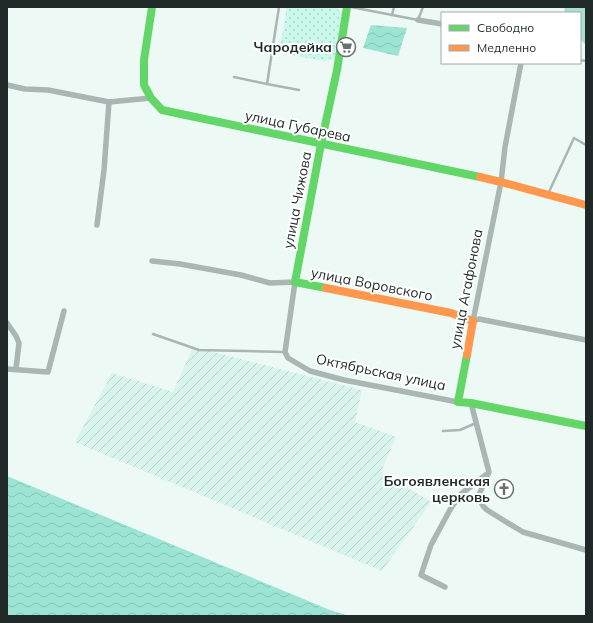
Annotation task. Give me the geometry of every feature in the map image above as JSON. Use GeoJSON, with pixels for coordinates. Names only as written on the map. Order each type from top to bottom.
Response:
{"type":"FeatureCollection","features":[{"type":"Feature","properties":{"kind":"street"},"geometry":{"type":"LineString","coordinates":[[7,86],[25,89],[48,90],[109,102],[151,98],[144,85],[144,60],[152,7]]}},
{"type":"Feature","properties":{"kind":"street","name":"улица Чижова"},"geometry":{"type":"LineString","coordinates":[[285,352],[295,282],[347,7]]}},
{"type":"Feature","properties":{"kind":"street"},"geometry":{"type":"LineString","coordinates":[[418,20],[441,24]]}},
{"type":"Feature","properties":{"kind":"street","name":"улица Агафонова"},"geometry":{"type":"LineString","coordinates":[[458,402],[501,182],[504,147],[521,64]]}},
{"type":"Feature","properties":{"kind":"street","name":"улица Губарева"},"geometry":{"type":"LineString","coordinates":[[151,98],[162,110],[501,182],[586,205]]}},
{"type":"Feature","properties":{"kind":"street"},"geometry":{"type":"LineString","coordinates":[[97,225],[104,170],[109,102]]}},
{"type":"Feature","properties":{"kind":"street","name":"улица Воровского"},"geometry":{"type":"LineString","coordinates":[[152,261],[195,266],[270,282],[295,282],[451,313],[473,321],[479,319],[586,340]]}},
{"type":"Feature","properties":{"kind":"street"},"geometry":{"type":"LineString","coordinates":[[7,369],[48,372],[64,312]]}},
{"type":"Feature","properties":{"kind":"street"},"geometry":{"type":"LineString","coordinates":[[7,323],[19,343],[16,369]]}},
{"type":"Feature","properties":{"kind":"street","name":"Октябрьская улица"},"geometry":{"type":"LineString","coordinates":[[285,352],[288,358],[310,371],[344,380],[586,426]]}},
{"type":"Feature","properties":{"kind":"street"},"geometry":{"type":"LineString","coordinates":[[471,403],[489,472],[478,497],[483,506],[523,532],[586,550]]}},
{"type":"Feature","properties":{"kind":"street"},"geometry":{"type":"LineString","coordinates":[[445,587],[421,575],[431,545],[451,508],[461,494],[489,472]]}},
{"type":"Feature","properties":{"kind":"lane"},"geometry":{"type":"LineString","coordinates":[[267,84],[279,7]]}},
{"type":"Feature","properties":{"kind":"lane"},"geometry":{"type":"LineString","coordinates":[[351,7],[418,20],[423,7]]}},
{"type":"Feature","properties":{"kind":"lane"},"geometry":{"type":"LineString","coordinates":[[392,15],[394,7]]}},
{"type":"Feature","properties":{"kind":"lane"},"geometry":{"type":"LineString","coordinates":[[234,77],[299,90]]}},
{"type":"Feature","properties":{"kind":"lane"},"geometry":{"type":"LineString","coordinates":[[548,194],[574,138],[586,145]]}},
{"type":"Feature","properties":{"kind":"lane"},"geometry":{"type":"LineString","coordinates":[[153,334],[199,350],[285,352]]}},
{"type":"Feature","properties":{"kind":"lane"},"geometry":{"type":"LineString","coordinates":[[443,431],[460,430],[476,423]]}},
{"type":"Feature","properties":{"kind":"shaded area"},"geometry":{"type":"Polygon","coordinates":[[[287,7],[337,8],[342,14],[334,59],[325,61],[279,53],[287,7]]]}},
{"type":"Feature","properties":{"kind":"shaded area"},"geometry":{"type":"Polygon","coordinates":[[[193,347],[362,390],[355,422],[396,437],[381,472],[431,502],[382,571],[75,442],[112,373],[173,392],[193,347]]]}},
{"type":"Feature","properties":{"kind":"green space"},"geometry":{"type":"Polygon","coordinates":[[[564,7],[586,7],[586,45],[581,40],[581,12],[565,12],[564,7]]]}},
{"type":"Feature","properties":{"kind":"water"},"geometry":{"type":"Polygon","coordinates":[[[371,25],[407,28],[398,56],[363,48],[371,25]]]}},
{"type":"Feature","properties":{"kind":"water"},"geometry":{"type":"Polygon","coordinates":[[[7,476],[330,610],[349,616],[7,616],[7,476]]]}},
{"type":"Feature","properties":{"kind":"traffic: fast"},"geometry":{"type":"LineString","coordinates":[[152,7],[144,60],[144,85],[151,98],[162,110],[480,177]]}},
{"type":"Feature","properties":{"kind":"traffic: fast"},"geometry":{"type":"LineString","coordinates":[[326,288],[295,282],[321,144],[337,70],[347,7]]}},
{"type":"Feature","properties":{"kind":"traffic: fast"},"geometry":{"type":"LineString","coordinates":[[467,355],[458,402],[471,403],[586,426]]}},
{"type":"Feature","properties":{"kind":"traffic: slow"},"geometry":{"type":"LineString","coordinates":[[480,177],[586,205]]}},
{"type":"Feature","properties":{"kind":"traffic: slow"},"geometry":{"type":"LineString","coordinates":[[326,288],[451,313],[473,321],[467,355]]}},
{"type":"Feature","properties":{"kind":"place","name":"Чародейка"},"geometry":{"type":"Point","coordinates":[346,47]}},
{"type":"Feature","properties":{"kind":"place","name":"Богоявленская церковь"},"geometry":{"type":"Point","coordinates":[504,489]}}]}
